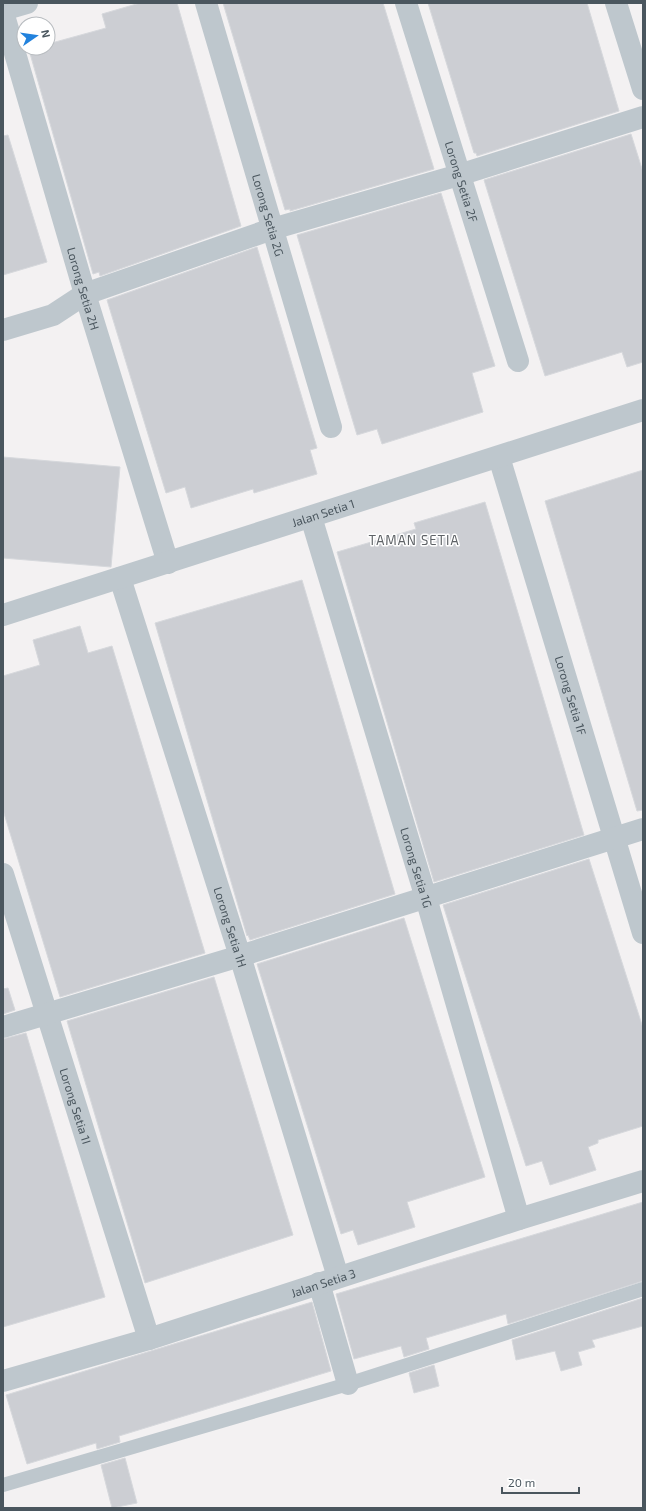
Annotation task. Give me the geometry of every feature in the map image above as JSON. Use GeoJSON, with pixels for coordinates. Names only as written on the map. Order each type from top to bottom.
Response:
{"type":"FeatureCollection","features":[{"type":"Feature","properties":{"kind":"street"},"geometry":{"type":"LineString","coordinates":[[3,11],[26,3]]}},
{"type":"Feature","properties":{"kind":"street","name":"Lorong Setia 2G"},"geometry":{"type":"LineString","coordinates":[[206,3],[332,427]]}},
{"type":"Feature","properties":{"kind":"street","name":"Lorong Setia 2F"},"geometry":{"type":"LineString","coordinates":[[406,3],[518,361]]}},
{"type":"Feature","properties":{"kind":"street"},"geometry":{"type":"LineString","coordinates":[[616,3],[643,89]]}},
{"type":"Feature","properties":{"kind":"street","name":"Lorong Setia 2H"},"geometry":{"type":"LineString","coordinates":[[3,11],[84,294],[168,563]]}},
{"type":"Feature","properties":{"kind":"street"},"geometry":{"type":"LineString","coordinates":[[3,330],[53,315],[84,294],[272,229],[459,175],[643,116]]}},
{"type":"Feature","properties":{"kind":"street","name":"Jalan Setia 1"},"geometry":{"type":"LineString","coordinates":[[3,615],[643,410]]}},
{"type":"Feature","properties":{"kind":"street","name":"Lorong Setia 1F"},"geometry":{"type":"LineString","coordinates":[[498,457],[643,934]]}},
{"type":"Feature","properties":{"kind":"street","name":"Lorong Setia 1G"},"geometry":{"type":"LineString","coordinates":[[311,517],[426,898],[519,1219]]}},
{"type":"Feature","properties":{"kind":"street","name":"Lorong Setia 1H"},"geometry":{"type":"LineString","coordinates":[[120,578],[240,956],[328,1280],[348,1384]]}},
{"type":"Feature","properties":{"kind":"street"},"geometry":{"type":"LineString","coordinates":[[3,1028],[240,956],[643,829]]}},
{"type":"Feature","properties":{"kind":"street","name":"Lorong Setia 1I"},"geometry":{"type":"LineString","coordinates":[[3,874],[149,1339]]}},
{"type":"Feature","properties":{"kind":"street","name":"Jalan Setia 3"},"geometry":{"type":"LineString","coordinates":[[3,1381],[149,1339],[328,1280],[643,1181]]}},
{"type":"Feature","properties":{"kind":"lane"},"geometry":{"type":"LineString","coordinates":[[3,1485],[348,1384],[643,1289]]}},
{"type":"Feature","properties":{"kind":"building"},"geometry":{"type":"Polygon","coordinates":[[[140,3],[177,3],[241,226],[100,276],[99,272],[93,274],[31,56],[56,56],[56,42],[106,28],[102,14],[140,3]]]}},
{"type":"Feature","properties":{"kind":"building"},"geometry":{"type":"Polygon","coordinates":[[[223,3],[383,3],[434,169],[290,211],[290,209],[285,210],[223,3]]]}},
{"type":"Feature","properties":{"kind":"building"},"geometry":{"type":"Polygon","coordinates":[[[428,3],[587,3],[619,111],[477,156],[476,153],[474,153],[428,3]]]}},
{"type":"Feature","properties":{"kind":"building"},"geometry":{"type":"Polygon","coordinates":[[[631,134],[643,172],[643,362],[627,367],[622,352],[545,376],[484,180],[631,134]]]}},
{"type":"Feature","properties":{"kind":"building"},"geometry":{"type":"Polygon","coordinates":[[[8,135],[47,262],[3,275],[3,136],[8,135]]]}},
{"type":"Feature","properties":{"kind":"building"},"geometry":{"type":"Polygon","coordinates":[[[441,193],[495,366],[472,373],[483,412],[382,444],[377,429],[357,435],[297,235],[441,193]]]}},
{"type":"Feature","properties":{"kind":"building"},"geometry":{"type":"Polygon","coordinates":[[[257,247],[317,448],[310,450],[317,474],[254,493],[253,489],[191,508],[185,487],[166,493],[107,300],[257,247]]]}},
{"type":"Feature","properties":{"kind":"building"},"geometry":{"type":"Polygon","coordinates":[[[3,457],[120,467],[111,567],[3,558],[3,457]]]}},
{"type":"Feature","properties":{"kind":"building"},"geometry":{"type":"Polygon","coordinates":[[[643,470],[643,810],[637,811],[545,501],[643,470]]]}},
{"type":"Feature","properties":{"kind":"building"},"geometry":{"type":"Polygon","coordinates":[[[485,502],[584,835],[434,882],[337,552],[416,529],[414,523],[485,502]]]}},
{"type":"Feature","properties":{"kind":"building"},"geometry":{"type":"Polygon","coordinates":[[[302,580],[395,894],[250,940],[248,935],[247,936],[155,623],[302,580]]]}},
{"type":"Feature","properties":{"kind":"building"},"geometry":{"type":"Polygon","coordinates":[[[80,626],[88,653],[112,646],[205,953],[60,997],[3,810],[3,676],[40,665],[33,640],[80,626]]]}},
{"type":"Feature","properties":{"kind":"building"},"geometry":{"type":"Polygon","coordinates":[[[589,859],[643,1028],[643,1126],[598,1140],[598,1143],[588,1147],[596,1170],[550,1185],[542,1161],[526,1166],[443,905],[589,859]]]}},
{"type":"Feature","properties":{"kind":"building"},"geometry":{"type":"Polygon","coordinates":[[[404,918],[485,1177],[407,1202],[415,1227],[358,1245],[353,1230],[341,1234],[257,964],[404,918]]]}},
{"type":"Feature","properties":{"kind":"building"},"geometry":{"type":"Polygon","coordinates":[[[214,977],[293,1235],[145,1283],[67,1021],[214,977]]]}},
{"type":"Feature","properties":{"kind":"building"},"geometry":{"type":"Polygon","coordinates":[[[8,988],[15,1010],[3,1014],[3,989],[8,988]]]}},
{"type":"Feature","properties":{"kind":"building"},"geometry":{"type":"Polygon","coordinates":[[[26,1033],[105,1297],[3,1327],[3,1039],[26,1033]]]}},
{"type":"Feature","properties":{"kind":"building"},"geometry":{"type":"Polygon","coordinates":[[[643,1202],[643,1281],[508,1324],[506,1314],[426,1338],[429,1349],[404,1357],[401,1346],[354,1359],[336,1294],[643,1202]]]}},
{"type":"Feature","properties":{"kind":"building"},"geometry":{"type":"Polygon","coordinates":[[[643,1298],[643,1326],[592,1340],[595,1347],[578,1352],[582,1365],[561,1371],[555,1351],[516,1360],[512,1340],[643,1298]]]}},
{"type":"Feature","properties":{"kind":"building"},"geometry":{"type":"Polygon","coordinates":[[[312,1302],[331,1371],[119,1436],[120,1442],[97,1449],[96,1443],[27,1464],[6,1395],[312,1302]]]}},
{"type":"Feature","properties":{"kind":"building"},"geometry":{"type":"Polygon","coordinates":[[[434,1365],[439,1386],[414,1393],[409,1373],[434,1365]]]}},
{"type":"Feature","properties":{"kind":"building"},"geometry":{"type":"Polygon","coordinates":[[[125,1458],[137,1503],[112,1508],[101,1465],[125,1458]]]}},
{"type":"Feature","properties":{"kind":"district","name":"TAMAN SETIA"},"geometry":{"type":"Point","coordinates":[414,540]}}]}
